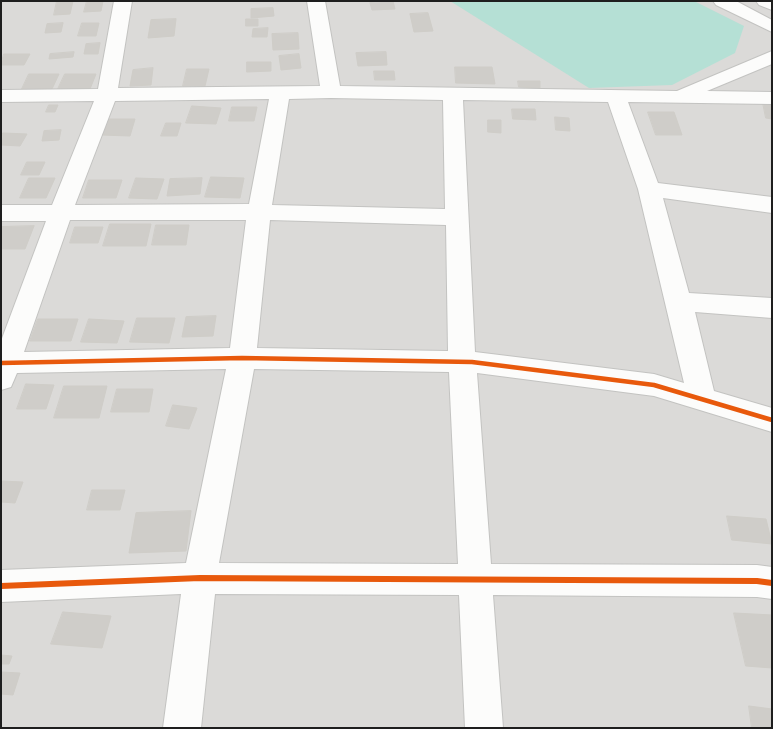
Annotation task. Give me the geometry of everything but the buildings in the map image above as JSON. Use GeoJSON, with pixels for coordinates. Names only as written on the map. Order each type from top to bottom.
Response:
{"type":"FeatureCollection","features":[{"type":"Feature","properties":{"kind":"street"},"geometry":{"type":"LineString","coordinates":[[123,1],[107,95],[3,368],[242,358],[462,362],[654,385],[772,420]]}},
{"type":"Feature","properties":{"kind":"street"},"geometry":{"type":"LineString","coordinates":[[316,1],[331,92]]}},
{"type":"Feature","properties":{"kind":"street"},"geometry":{"type":"LineString","coordinates":[[722,1],[772,27]]}},
{"type":"Feature","properties":{"kind":"street"},"geometry":{"type":"LineString","coordinates":[[744,1],[772,16]]}},
{"type":"Feature","properties":{"kind":"street"},"geometry":{"type":"LineString","coordinates":[[765,1],[772,5]]}},
{"type":"Feature","properties":{"kind":"street"},"geometry":{"type":"LineString","coordinates":[[676,97],[768,58]]}},
{"type":"Feature","properties":{"kind":"street"},"geometry":{"type":"LineString","coordinates":[[1,96],[331,92],[772,98]]}},
{"type":"Feature","properties":{"kind":"street"},"geometry":{"type":"LineString","coordinates":[[182,728],[200,578],[242,358],[259,212],[280,93]]}},
{"type":"Feature","properties":{"kind":"street"},"geometry":{"type":"LineString","coordinates":[[453,94],[462,362],[484,728]]}},
{"type":"Feature","properties":{"kind":"street"},"geometry":{"type":"LineString","coordinates":[[616,96],[649,189],[679,302],[702,400]]}},
{"type":"Feature","properties":{"kind":"street"},"geometry":{"type":"LineString","coordinates":[[649,189],[772,205]]}},
{"type":"Feature","properties":{"kind":"street"},"geometry":{"type":"LineString","coordinates":[[1,213],[259,212],[456,217]]}},
{"type":"Feature","properties":{"kind":"street"},"geometry":{"type":"LineString","coordinates":[[679,302],[772,308]]}},
{"type":"Feature","properties":{"kind":"street"},"geometry":{"type":"LineString","coordinates":[[1,586],[200,578],[757,581],[772,583]]}},
{"type":"Feature","properties":{"kind":"shaded area"},"geometry":{"type":"Polygon","coordinates":[[[1,1],[772,1],[772,728],[1,728],[1,1]]]}},
{"type":"Feature","properties":{"kind":"shaded area"},"geometry":{"type":"Polygon","coordinates":[[[450,1],[694,1],[744,26],[735,53],[672,85],[589,88],[450,1]]]}},
{"type":"Feature","properties":{"kind":"cycle path"},"geometry":{"type":"LineString","coordinates":[[1,363],[242,358],[472,362],[654,385],[772,420]]}},
{"type":"Feature","properties":{"kind":"cycle path"},"geometry":{"type":"LineString","coordinates":[[1,586],[200,578],[757,581],[772,583]]}}]}
